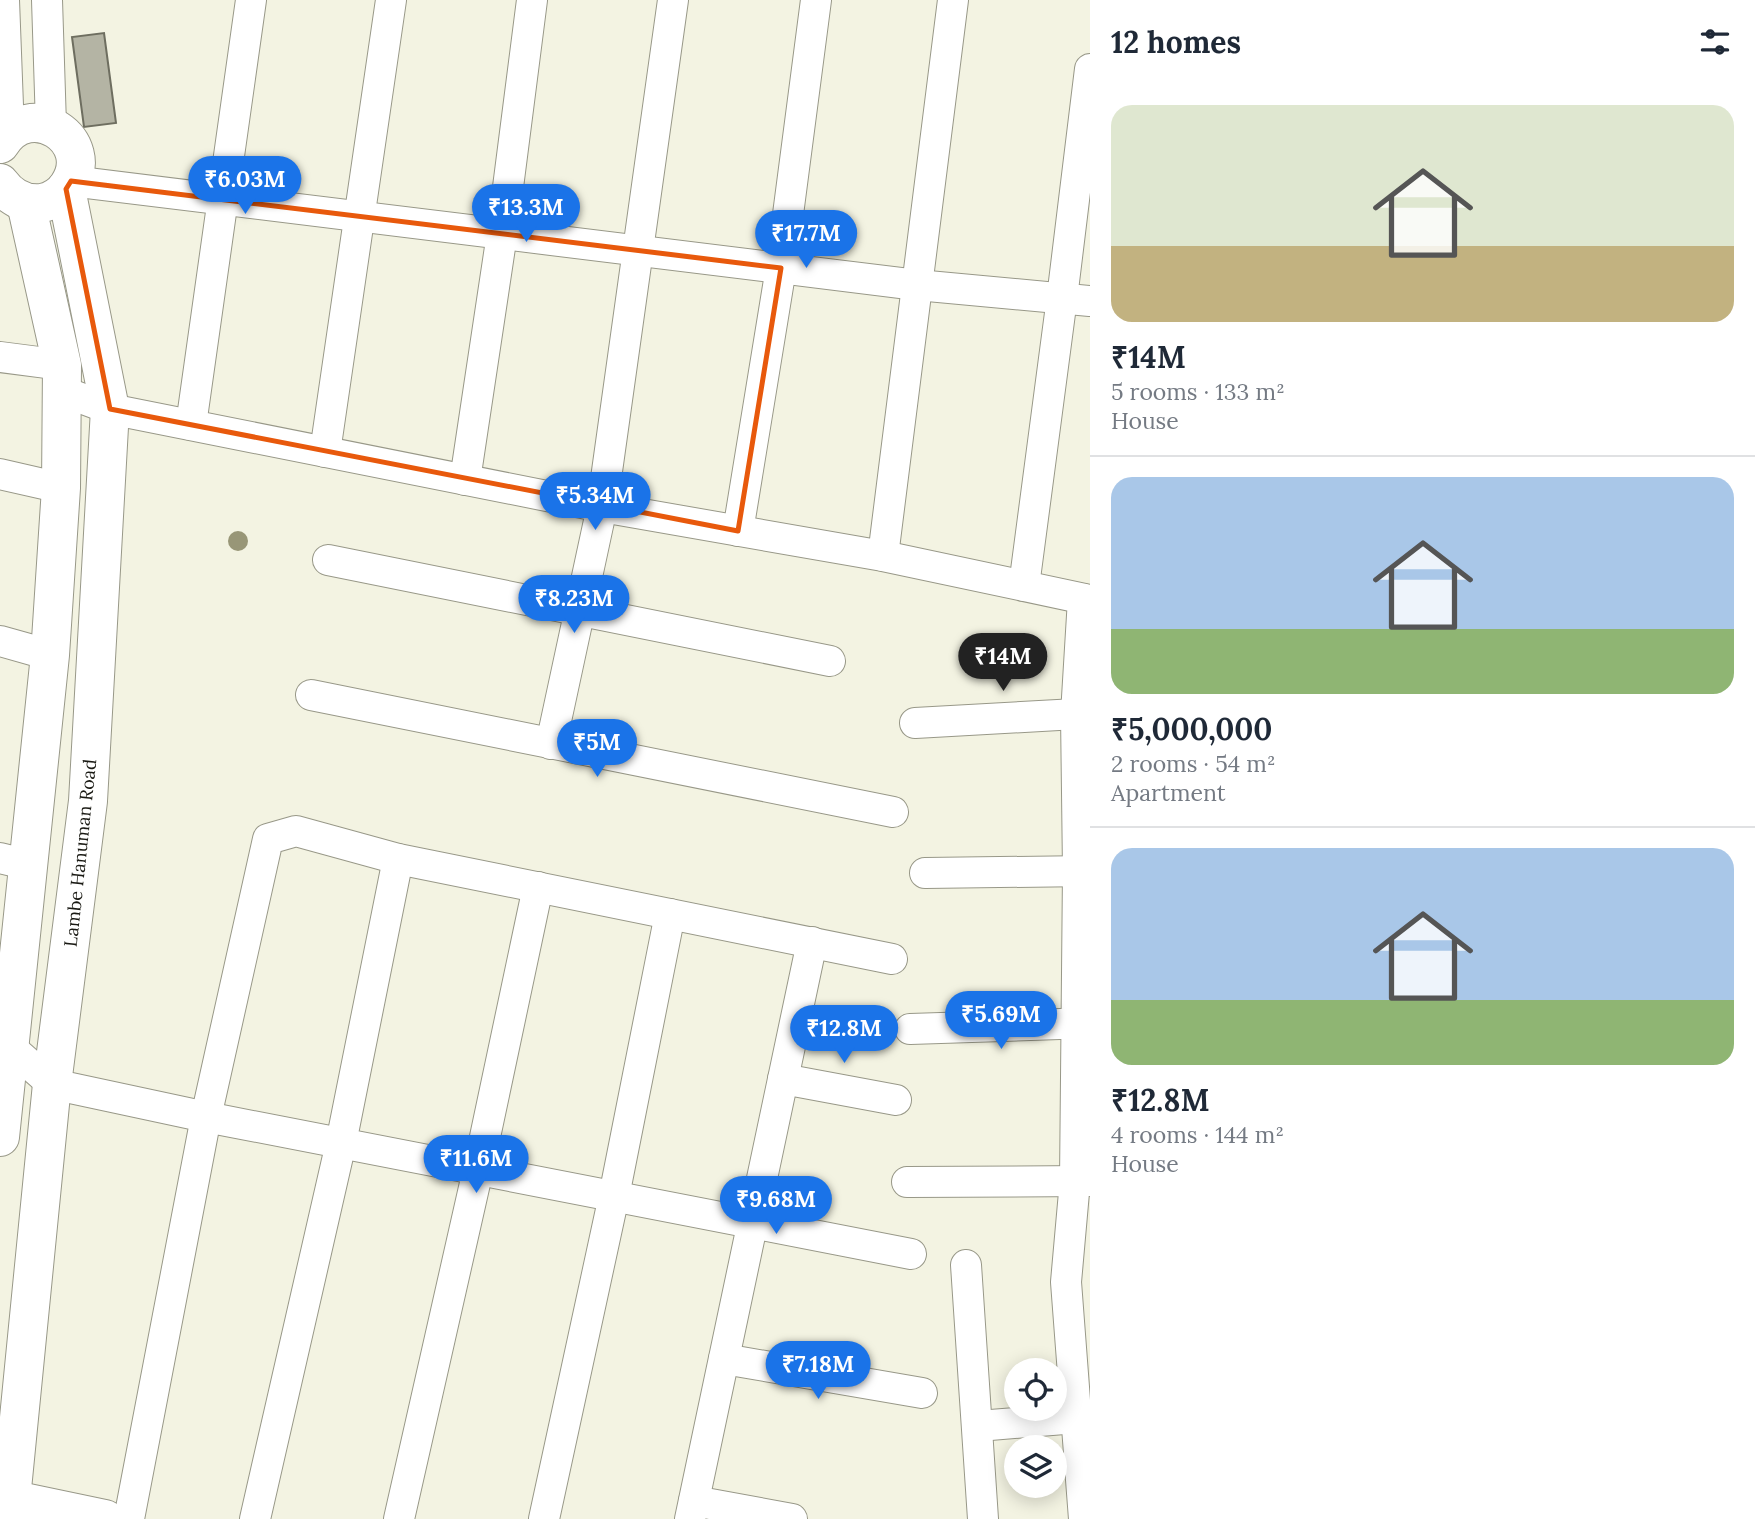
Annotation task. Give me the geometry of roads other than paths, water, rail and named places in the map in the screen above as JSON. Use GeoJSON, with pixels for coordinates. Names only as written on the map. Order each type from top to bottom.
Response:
{"type":"FeatureCollection","features":[{"type":"Feature","properties":{"kind":"main road"},"geometry":{"type":"LineString","coordinates":[[3,139],[18,126],[40,122],[51,125]]}},
{"type":"Feature","properties":{"kind":"main road","name":"Lambe Hanuman Road"},"geometry":{"type":"LineString","coordinates":[[19,1508],[52,1084],[88,801],[110,410],[69,185],[75,170],[73,148],[68,139],[51,125]]}},
{"type":"Feature","properties":{"kind":"main road"},"geometry":{"type":"LineString","coordinates":[[7,188],[37,203],[58,197],[69,185]]}},
{"type":"Feature","properties":{"kind":"main road"},"geometry":{"type":"LineString","coordinates":[[0,1138],[15,862],[50,655],[61,488],[62,378],[7,188]]}},
{"type":"Feature","properties":{"kind":"main road"},"geometry":{"type":"LineString","coordinates":[[19,1508],[106,1519]]}},
{"type":"Feature","properties":{"kind":"street"},"geometry":{"type":"LineString","coordinates":[[3,139],[4,0]]}},
{"type":"Feature","properties":{"kind":"street"},"geometry":{"type":"LineString","coordinates":[[47,0],[51,125]]}},
{"type":"Feature","properties":{"kind":"street"},"geometry":{"type":"LineString","coordinates":[[191,425],[251,0]]}},
{"type":"Feature","properties":{"kind":"street"},"geometry":{"type":"LineString","coordinates":[[325,452],[391,0]]}},
{"type":"Feature","properties":{"kind":"street"},"geometry":{"type":"LineString","coordinates":[[464,480],[502,234],[532,0]]}},
{"type":"Feature","properties":{"kind":"street"},"geometry":{"type":"LineString","coordinates":[[551,744],[602,507],[673,0]]}},
{"type":"Feature","properties":{"kind":"street"},"geometry":{"type":"LineString","coordinates":[[738,531],[781,268],[816,0]]}},
{"type":"Feature","properties":{"kind":"street"},"geometry":{"type":"LineString","coordinates":[[883,556],[953,0]]}},
{"type":"Feature","properties":{"kind":"street"},"geometry":{"type":"LineString","coordinates":[[1024,586],[1076,299],[1090,69]]}},
{"type":"Feature","properties":{"kind":"street"},"geometry":{"type":"LineString","coordinates":[[69,185],[222,199],[917,285],[1076,299]]}},
{"type":"Feature","properties":{"kind":"street"},"geometry":{"type":"LineString","coordinates":[[0,357],[62,378],[110,410],[602,507],[883,556],[1087,599],[1083,715],[1083,1181],[1066,1282],[1083,1418],[1084,1519]]}},
{"type":"Feature","properties":{"kind":"street"},"geometry":{"type":"LineString","coordinates":[[0,474],[61,488]]}},
{"type":"Feature","properties":{"kind":"street"},"geometry":{"type":"LineString","coordinates":[[328,560],[830,661]]}},
{"type":"Feature","properties":{"kind":"street"},"geometry":{"type":"LineString","coordinates":[[0,641],[50,655]]}},
{"type":"Feature","properties":{"kind":"street"},"geometry":{"type":"LineString","coordinates":[[311,695],[893,812]]}},
{"type":"Feature","properties":{"kind":"street"},"geometry":{"type":"LineString","coordinates":[[915,723],[1083,715]]}},
{"type":"Feature","properties":{"kind":"street"},"geometry":{"type":"LineString","coordinates":[[129,1519],[206,1117],[268,839],[296,831],[398,859],[892,959]]}},
{"type":"Feature","properties":{"kind":"street"},"geometry":{"type":"LineString","coordinates":[[255,1519],[341,1143],[398,859]]}},
{"type":"Feature","properties":{"kind":"street"},"geometry":{"type":"LineString","coordinates":[[925,873],[1084,871]]}},
{"type":"Feature","properties":{"kind":"street"},"geometry":{"type":"LineString","coordinates":[[399,1519],[478,1170],[538,887]]}},
{"type":"Feature","properties":{"kind":"street"},"geometry":{"type":"LineString","coordinates":[[544,1519],[614,1196],[670,914]]}},
{"type":"Feature","properties":{"kind":"street"},"geometry":{"type":"LineString","coordinates":[[792,1519],[692,1510],[812,942]]}},
{"type":"Feature","properties":{"kind":"street"},"geometry":{"type":"LineString","coordinates":[[910,1029],[1083,1023]]}},
{"type":"Feature","properties":{"kind":"street"},"geometry":{"type":"LineString","coordinates":[[4,1044],[52,1084],[206,1117],[911,1254]]}},
{"type":"Feature","properties":{"kind":"street"},"geometry":{"type":"LineString","coordinates":[[783,1079],[896,1101]]}},
{"type":"Feature","properties":{"kind":"street"},"geometry":{"type":"LineString","coordinates":[[907,1182],[1083,1181]]}},
{"type":"Feature","properties":{"kind":"street"},"geometry":{"type":"LineString","coordinates":[[966,1265],[983,1519]]}},
{"type":"Feature","properties":{"kind":"street"},"geometry":{"type":"LineString","coordinates":[[724,1359],[922,1393]]}},
{"type":"Feature","properties":{"kind":"street"},"geometry":{"type":"LineString","coordinates":[[978,1426],[1083,1418]]}}]}
